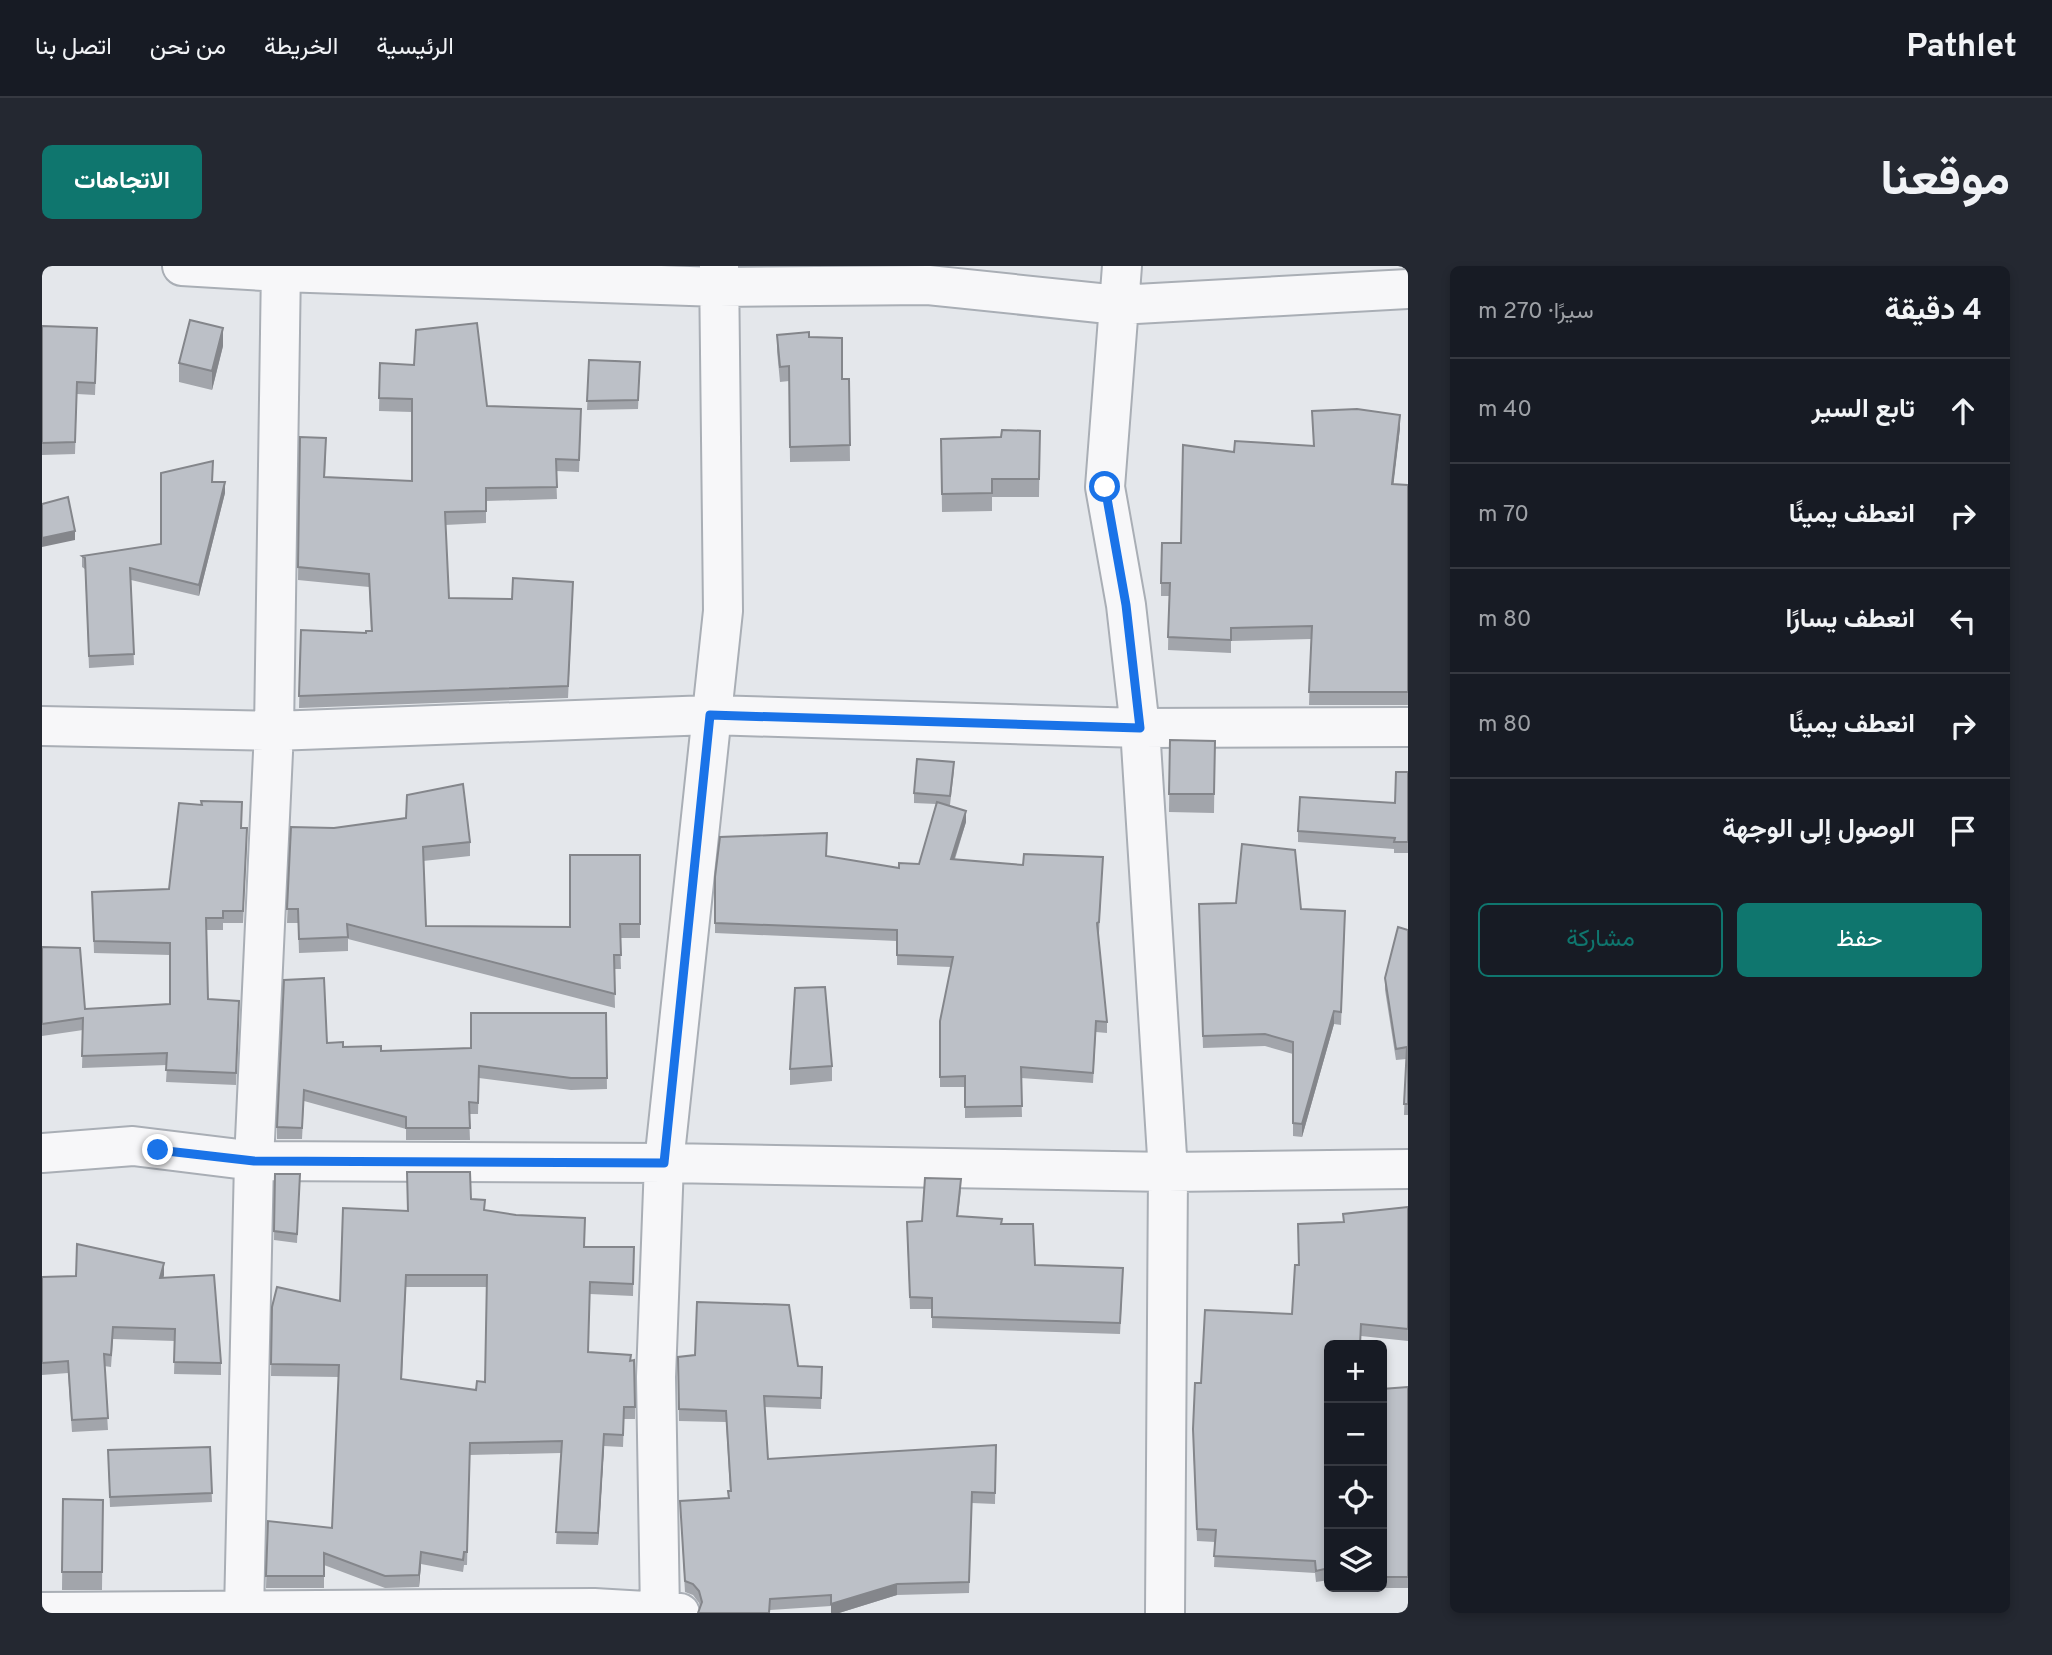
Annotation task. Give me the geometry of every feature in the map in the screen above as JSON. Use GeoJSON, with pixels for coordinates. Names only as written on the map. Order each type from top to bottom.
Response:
{"type":"FeatureCollection","features":[{"type":"Feature","properties":{"kind":"street"},"geometry":{"type":"LineString","coordinates":[[183,266],[719,276],[924,276],[1118,305],[1408,289]]}},
{"type":"Feature","properties":{"kind":"street"},"geometry":{"type":"LineString","coordinates":[[1122,266],[1105,487],[1126,605],[1140,728],[1168,1172],[1165,1613]]}},
{"type":"Feature","properties":{"kind":"street"},"geometry":{"type":"LineString","coordinates":[[244,1611],[254,1161],[274,731],[281,269]]}},
{"type":"Feature","properties":{"kind":"street"},"geometry":{"type":"LineString","coordinates":[[42,1612],[594,1608],[667,1612],[656,1377],[664,1163],[723,611],[719,276]]}},
{"type":"Feature","properties":{"kind":"street"},"geometry":{"type":"LineString","coordinates":[[42,726],[274,731],[710,715],[1140,728],[1408,727]]}},
{"type":"Feature","properties":{"kind":"street"},"geometry":{"type":"LineString","coordinates":[[42,1153],[133,1146],[254,1161],[664,1163],[1168,1172],[1408,1169]]}},
{"type":"Feature","properties":{"kind":"building"},"geometry":{"type":"Polygon","coordinates":[[[190,320],[223,328],[212,371],[179,363],[190,320]]]}},
{"type":"Feature","properties":{"kind":"building"},"geometry":{"type":"Polygon","coordinates":[[[477,323],[487,406],[581,409],[579,460],[556,459],[557,487],[486,488],[486,511],[445,512],[449,598],[512,599],[513,578],[573,582],[568,686],[299,696],[301,630],[372,631],[369,574],[298,567],[300,437],[326,438],[324,477],[412,481],[412,399],[379,398],[380,363],[414,365],[416,330],[477,323]]]}},
{"type":"Feature","properties":{"kind":"building"},"geometry":{"type":"Polygon","coordinates":[[[42,326],[97,328],[95,383],[77,382],[75,442],[42,443],[42,326]]]}},
{"type":"Feature","properties":{"kind":"building"},"geometry":{"type":"Polygon","coordinates":[[[809,332],[809,337],[842,338],[842,379],[849,379],[850,445],[790,447],[789,366],[780,367],[777,335],[809,332]]]}},
{"type":"Feature","properties":{"kind":"building"},"geometry":{"type":"Polygon","coordinates":[[[589,360],[640,362],[638,400],[587,401],[589,360]]]}},
{"type":"Feature","properties":{"kind":"building"},"geometry":{"type":"Polygon","coordinates":[[[1357,409],[1400,415],[1392,484],[1408,485],[1408,692],[1309,692],[1312,626],[1231,628],[1231,640],[1168,637],[1170,583],[1161,583],[1162,543],[1181,543],[1183,445],[1234,452],[1235,441],[1314,446],[1312,411],[1357,409]]]}},
{"type":"Feature","properties":{"kind":"building"},"geometry":{"type":"Polygon","coordinates":[[[1002,430],[1040,431],[1039,479],[992,479],[992,493],[942,494],[941,439],[1001,437],[1002,430]]]}},
{"type":"Feature","properties":{"kind":"building"},"geometry":{"type":"Polygon","coordinates":[[[213,461],[212,482],[225,482],[199,585],[130,568],[134,654],[89,656],[85,558],[82,556],[161,544],[161,473],[213,461]]]}},
{"type":"Feature","properties":{"kind":"building"},"geometry":{"type":"Polygon","coordinates":[[[68,497],[75,531],[42,538],[42,504],[68,497]]]}},
{"type":"Feature","properties":{"kind":"building"},"geometry":{"type":"Polygon","coordinates":[[[1170,740],[1215,741],[1214,794],[1169,794],[1170,740]]]}},
{"type":"Feature","properties":{"kind":"building"},"geometry":{"type":"Polygon","coordinates":[[[917,759],[954,762],[950,796],[914,793],[917,759]]]}},
{"type":"Feature","properties":{"kind":"building"},"geometry":{"type":"Polygon","coordinates":[[[1396,772],[1408,772],[1408,842],[1394,842],[1395,838],[1298,831],[1300,797],[1395,803],[1396,772]]]}},
{"type":"Feature","properties":{"kind":"building"},"geometry":{"type":"Polygon","coordinates":[[[463,784],[470,842],[423,847],[426,926],[570,927],[570,855],[640,855],[640,924],[620,924],[621,955],[614,955],[615,994],[347,924],[348,937],[299,939],[298,909],[287,909],[291,827],[334,828],[406,818],[407,795],[463,784]]]}},
{"type":"Feature","properties":{"kind":"building"},"geometry":{"type":"Polygon","coordinates":[[[201,801],[242,802],[241,828],[247,828],[243,911],[223,911],[223,918],[206,918],[208,999],[239,1001],[236,1073],[166,1070],[167,1053],[82,1056],[83,1018],[42,1024],[42,947],[80,948],[85,1009],[170,1004],[170,943],[94,941],[92,892],[169,889],[179,803],[202,805],[201,801]]]}},
{"type":"Feature","properties":{"kind":"building"},"geometry":{"type":"Polygon","coordinates":[[[937,802],[966,811],[951,859],[1023,865],[1024,854],[1103,857],[1097,923],[1107,1022],[1096,1021],[1093,1073],[1021,1067],[1022,1106],[965,1107],[965,1076],[940,1077],[940,1021],[953,957],[897,955],[897,930],[715,923],[715,877],[720,837],[827,833],[826,856],[899,868],[899,863],[919,864],[937,802]]]}},
{"type":"Feature","properties":{"kind":"building"},"geometry":{"type":"Polygon","coordinates":[[[1242,844],[1295,850],[1301,909],[1345,911],[1341,1012],[1334,1011],[1302,1124],[1293,1123],[1293,1042],[1265,1034],[1203,1036],[1199,904],[1236,903],[1242,844]]]}},
{"type":"Feature","properties":{"kind":"building"},"geometry":{"type":"Polygon","coordinates":[[[1398,927],[1408,930],[1408,1104],[1404,1104],[1407,1047],[1396,1049],[1385,978],[1398,927]]]}},
{"type":"Feature","properties":{"kind":"building"},"geometry":{"type":"Polygon","coordinates":[[[324,978],[327,1043],[343,1042],[343,1047],[381,1046],[381,1051],[471,1048],[471,1013],[606,1013],[607,1078],[571,1078],[479,1066],[478,1103],[469,1102],[470,1128],[406,1128],[406,1117],[304,1090],[302,1128],[277,1127],[284,980],[324,978]]]}},
{"type":"Feature","properties":{"kind":"building"},"geometry":{"type":"Polygon","coordinates":[[[825,987],[832,1066],[790,1069],[795,988],[825,987]]]}},
{"type":"Feature","properties":{"kind":"building"},"geometry":{"type":"Polygon","coordinates":[[[407,1172],[470,1172],[471,1199],[485,1200],[484,1210],[516,1215],[585,1218],[584,1247],[634,1247],[633,1284],[590,1282],[588,1352],[631,1355],[630,1361],[634,1360],[635,1407],[624,1407],[623,1435],[604,1434],[598,1533],[556,1532],[562,1441],[470,1443],[467,1552],[464,1552],[463,1560],[421,1552],[419,1575],[385,1576],[324,1553],[324,1576],[266,1576],[268,1521],[332,1528],[339,1365],[271,1364],[272,1307],[277,1287],[340,1301],[343,1208],[408,1211],[407,1172]],[[406,1275],[401,1379],[476,1390],[477,1381],[485,1382],[487,1275],[406,1275]]]}},
{"type":"Feature","properties":{"kind":"building"},"geometry":{"type":"Polygon","coordinates":[[[275,1174],[300,1174],[297,1234],[274,1231],[275,1174]]]}},
{"type":"Feature","properties":{"kind":"building"},"geometry":{"type":"Polygon","coordinates":[[[925,1178],[961,1179],[957,1216],[1002,1219],[1001,1224],[1033,1224],[1035,1265],[1123,1268],[1120,1323],[932,1317],[932,1298],[910,1297],[907,1222],[922,1221],[925,1178]]]}},
{"type":"Feature","properties":{"kind":"building"},"geometry":{"type":"Polygon","coordinates":[[[1408,1207],[1408,1329],[1361,1324],[1360,1340],[1324,1340],[1324,1569],[1316,1571],[1315,1561],[1214,1556],[1216,1530],[1197,1529],[1193,1429],[1195,1383],[1201,1383],[1205,1310],[1292,1314],[1295,1265],[1299,1265],[1298,1224],[1344,1222],[1343,1214],[1408,1207]]]}},
{"type":"Feature","properties":{"kind":"building"},"geometry":{"type":"Polygon","coordinates":[[[77,1244],[164,1263],[160,1278],[214,1275],[221,1363],[174,1362],[175,1329],[113,1327],[111,1355],[104,1354],[108,1418],[72,1420],[68,1361],[42,1363],[42,1277],[76,1276],[77,1244]]]}},
{"type":"Feature","properties":{"kind":"building"},"geometry":{"type":"Polygon","coordinates":[[[697,1302],[789,1305],[798,1366],[822,1367],[821,1398],[764,1396],[768,1459],[996,1445],[995,1493],[972,1492],[969,1582],[897,1584],[831,1604],[831,1595],[770,1599],[769,1613],[698,1613],[702,1602],[699,1591],[693,1584],[685,1581],[680,1501],[729,1498],[728,1491],[731,1491],[726,1411],[679,1409],[678,1357],[695,1355],[697,1302]]]}},
{"type":"Feature","properties":{"kind":"building"},"geometry":{"type":"Polygon","coordinates":[[[1408,1387],[1408,1577],[1387,1577],[1387,1389],[1408,1387]]]}},
{"type":"Feature","properties":{"kind":"building"},"geometry":{"type":"Polygon","coordinates":[[[210,1447],[212,1493],[110,1497],[108,1450],[210,1447]]]}},
{"type":"Feature","properties":{"kind":"building"},"geometry":{"type":"Polygon","coordinates":[[[63,1499],[103,1500],[102,1572],[62,1572],[63,1499]]]}},
{"type":"Feature","properties":{"kind":"route"},"geometry":{"type":"LineString","coordinates":[[158,1150],[254,1161],[664,1163],[710,715],[1140,728],[1126,605],[1105,487]]}}]}
